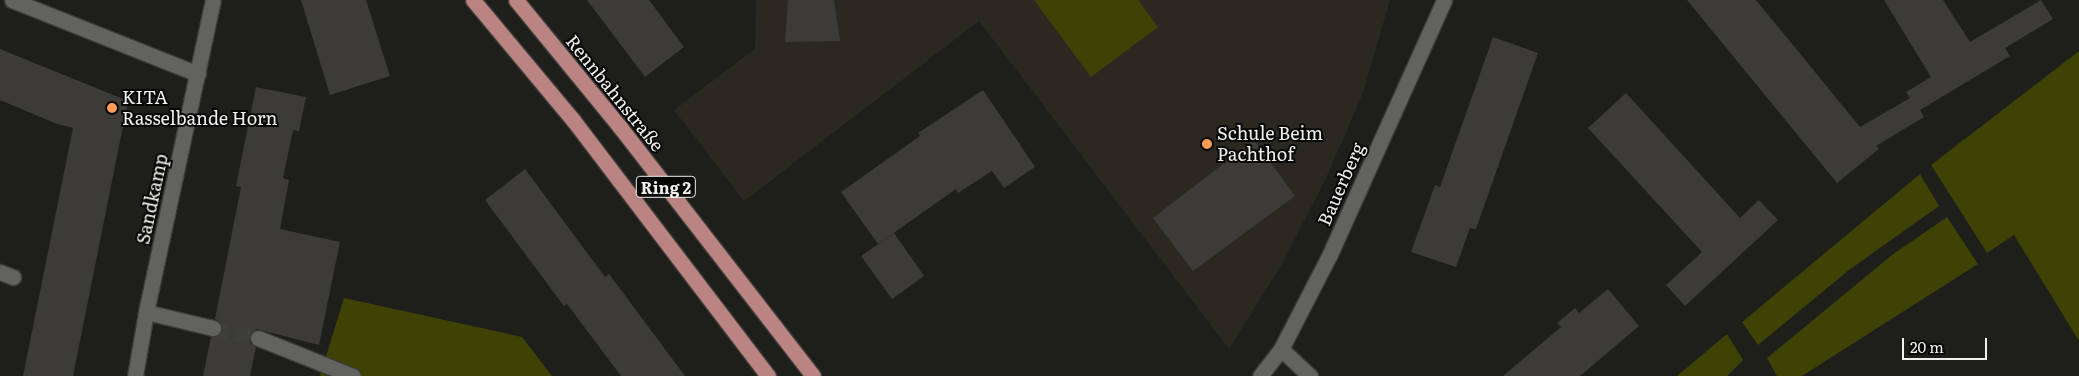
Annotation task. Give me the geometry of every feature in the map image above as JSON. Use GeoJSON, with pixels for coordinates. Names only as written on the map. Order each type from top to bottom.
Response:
{"type":"FeatureCollection","features":[{"type":"Feature","properties":{"kind":"main road","name":"Ring 2"},"geometry":{"type":"LineString","coordinates":[[473,0],[573,120],[768,376]]}},
{"type":"Feature","properties":{"kind":"main road","name":"Rennbahnstraße"},"geometry":{"type":"LineString","coordinates":[[516,0],[620,127],[813,376]]}},
{"type":"Feature","properties":{"kind":"street"},"geometry":{"type":"LineString","coordinates":[[12,0],[198,74]]}},
{"type":"Feature","properties":{"kind":"street","name":"Sandkamp"},"geometry":{"type":"LineString","coordinates":[[135,376],[146,312],[213,0]]}},
{"type":"Feature","properties":{"kind":"street","name":"Bauerberg"},"geometry":{"type":"LineString","coordinates":[[1260,376],[1281,349],[1330,254],[1444,0]]}},
{"type":"Feature","properties":{"kind":"street"},"geometry":{"type":"LineString","coordinates":[[146,312],[213,328]]}},
{"type":"Feature","properties":{"kind":"street"},"geometry":{"type":"LineString","coordinates":[[258,338],[353,376]]}},
{"type":"Feature","properties":{"kind":"street"},"geometry":{"type":"LineString","coordinates":[[1281,349],[1310,376]]}},
{"type":"Feature","properties":{"kind":"shaded area","name":"Schule Beim Pachthof"},"geometry":{"type":"Polygon","coordinates":[[[756,0],[1390,0],[1363,93],[1326,178],[1282,264],[1229,349],[979,21],[744,201],[674,110],[755,49],[756,0]]]}},
{"type":"Feature","properties":{"kind":"shaded area"},"geometry":{"type":"Polygon","coordinates":[[[1034,0],[1138,0],[1158,27],[1091,77],[1034,0]]]}},
{"type":"Feature","properties":{"kind":"shaded area"},"geometry":{"type":"Polygon","coordinates":[[[2079,51],[2079,341],[2014,235],[1987,253],[1931,165],[2079,51]]]}},
{"type":"Feature","properties":{"kind":"shaded area"},"geometry":{"type":"Polygon","coordinates":[[[1920,174],[1939,206],[1849,270],[1758,345],[1742,322],[1920,174]]]}},
{"type":"Feature","properties":{"kind":"shaded area"},"geometry":{"type":"Polygon","coordinates":[[[1947,217],[1978,264],[1802,376],[1777,376],[1767,358],[1892,255],[1947,217]]]}},
{"type":"Feature","properties":{"kind":"shaded area"},"geometry":{"type":"Polygon","coordinates":[[[344,298],[522,337],[552,376],[320,376],[344,298]]]}},
{"type":"Feature","properties":{"kind":"shaded area"},"geometry":{"type":"Polygon","coordinates":[[[1727,334],[1743,360],[1727,376],[1677,376],[1727,334]]]}},
{"type":"Feature","properties":{"kind":"building"},"geometry":{"type":"Polygon","coordinates":[[[301,0],[366,0],[390,76],[330,95],[301,0]]]}},
{"type":"Feature","properties":{"kind":"building"},"geometry":{"type":"Polygon","coordinates":[[[587,0],[649,0],[684,47],[645,77],[587,0]]]}},
{"type":"Feature","properties":{"kind":"building"},"geometry":{"type":"Polygon","coordinates":[[[788,0],[834,0],[840,41],[785,42],[788,0]]]}},
{"type":"Feature","properties":{"kind":"building"},"geometry":{"type":"Polygon","coordinates":[[[1687,0],[1756,0],[1860,127],[1910,98],[1906,92],[1931,77],[1884,0],[1943,0],[1970,42],[2041,0],[2053,19],[2005,48],[2010,56],[1920,110],[1924,117],[1876,146],[1879,149],[1837,183],[1687,0]]]}},
{"type":"Feature","properties":{"kind":"building"},"geometry":{"type":"Polygon","coordinates":[[[1493,37],[1538,53],[1476,229],[1470,228],[1456,267],[1411,252],[1435,185],[1440,187],[1493,37]]]}},
{"type":"Feature","properties":{"kind":"building"},"geometry":{"type":"Polygon","coordinates":[[[0,49],[128,101],[73,376],[23,376],[73,128],[57,124],[0,100],[0,49]]]}},
{"type":"Feature","properties":{"kind":"building"},"geometry":{"type":"Polygon","coordinates":[[[256,87],[306,97],[299,131],[293,130],[283,178],[289,180],[280,229],[340,242],[319,345],[256,329],[249,335],[250,343],[256,347],[250,376],[203,376],[211,337],[219,335],[222,330],[220,322],[215,319],[241,187],[236,186],[256,87]]]}},
{"type":"Feature","properties":{"kind":"building"},"geometry":{"type":"Polygon","coordinates":[[[983,90],[1035,167],[1004,188],[992,171],[958,193],[956,189],[878,244],[841,192],[920,136],[918,133],[983,90]]]}},
{"type":"Feature","properties":{"kind":"building"},"geometry":{"type":"Polygon","coordinates":[[[1626,93],[1740,218],[1759,200],[1778,220],[1685,306],[1666,285],[1702,252],[1588,128],[1626,93]]]}},
{"type":"Feature","properties":{"kind":"building"},"geometry":{"type":"Polygon","coordinates":[[[1254,140],[1295,196],[1193,271],[1153,218],[1254,140]]]}},
{"type":"Feature","properties":{"kind":"building"},"geometry":{"type":"Polygon","coordinates":[[[525,169],[605,277],[609,274],[685,376],[621,376],[567,304],[564,306],[485,200],[525,169]]]}},
{"type":"Feature","properties":{"kind":"building"},"geometry":{"type":"Polygon","coordinates":[[[894,233],[924,276],[892,299],[861,256],[894,233]]]}},
{"type":"Feature","properties":{"kind":"building"},"geometry":{"type":"Polygon","coordinates":[[[1608,289],[1639,326],[1580,376],[1503,376],[1561,327],[1557,323],[1575,308],[1579,313],[1608,289]]]}},
{"type":"Feature","properties":{"kind":"tunnel"},"geometry":{"type":"LineString","coordinates":[[213,328],[258,338]]}},
{"type":"Feature","properties":{"kind":"place","name":"KITA Rasselbande Horn"},"geometry":{"type":"Point","coordinates":[112,108]}},
{"type":"Feature","properties":{"kind":"place","name":"Schule Beim Pachthof"},"geometry":{"type":"Point","coordinates":[1207,144]}}]}
